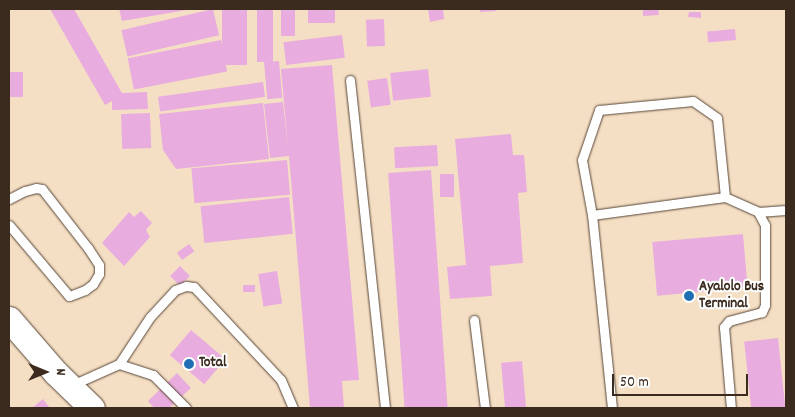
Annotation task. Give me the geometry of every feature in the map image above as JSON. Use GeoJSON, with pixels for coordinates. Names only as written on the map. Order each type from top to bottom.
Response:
{"type":"FeatureCollection","features":[{"type":"Feature","properties":{"kind":"main road"},"geometry":{"type":"LineString","coordinates":[[9,319],[69,386],[92,408]]}},
{"type":"Feature","properties":{"kind":"lane"},"geometry":{"type":"LineString","coordinates":[[350,80],[385,408]]}},
{"type":"Feature","properties":{"kind":"lane"},"geometry":{"type":"LineString","coordinates":[[612,408],[592,215],[582,160],[599,110],[693,101],[717,118],[725,197]]}},
{"type":"Feature","properties":{"kind":"lane"},"geometry":{"type":"LineString","coordinates":[[9,199],[30,190],[42,189],[99,265],[99,274],[93,284],[85,290],[70,296],[9,225]]}},
{"type":"Feature","properties":{"kind":"lane"},"geometry":{"type":"LineString","coordinates":[[592,215],[725,197],[758,212],[786,210]]}},
{"type":"Feature","properties":{"kind":"lane"},"geometry":{"type":"LineString","coordinates":[[731,408],[724,327],[729,321],[762,312],[765,305],[765,225],[758,212]]}},
{"type":"Feature","properties":{"kind":"lane"},"geometry":{"type":"LineString","coordinates":[[69,386],[119,364],[150,317],[175,290],[186,286],[194,287],[281,380],[292,408]]}},
{"type":"Feature","properties":{"kind":"lane"},"geometry":{"type":"LineString","coordinates":[[474,320],[485,408]]}},
{"type":"Feature","properties":{"kind":"lane"},"geometry":{"type":"LineString","coordinates":[[119,364],[153,374],[186,408]]}},
{"type":"Feature","properties":{"kind":"building"},"geometry":{"type":"Polygon","coordinates":[[[50,9],[74,9],[122,93],[147,92],[148,109],[112,110],[112,101],[105,105],[50,9]]]}},
{"type":"Feature","properties":{"kind":"building"},"geometry":{"type":"Polygon","coordinates":[[[119,9],[187,9],[187,10],[122,21],[119,9]]]}},
{"type":"Feature","properties":{"kind":"building"},"geometry":{"type":"Polygon","coordinates":[[[213,9],[219,35],[127,56],[121,30],[213,9]]]}},
{"type":"Feature","properties":{"kind":"building"},"geometry":{"type":"Polygon","coordinates":[[[222,9],[247,9],[247,65],[222,65],[222,9]]]}},
{"type":"Feature","properties":{"kind":"building"},"geometry":{"type":"Polygon","coordinates":[[[257,9],[273,9],[273,62],[257,62],[257,9]]]}},
{"type":"Feature","properties":{"kind":"building"},"geometry":{"type":"Polygon","coordinates":[[[281,9],[295,9],[295,36],[281,36],[281,9]]]}},
{"type":"Feature","properties":{"kind":"building"},"geometry":{"type":"Polygon","coordinates":[[[308,9],[335,9],[335,23],[308,23],[308,9]]]}},
{"type":"Feature","properties":{"kind":"building"},"geometry":{"type":"Polygon","coordinates":[[[428,9],[443,9],[444,19],[430,22],[428,9]]]}},
{"type":"Feature","properties":{"kind":"building"},"geometry":{"type":"Polygon","coordinates":[[[480,9],[496,9],[496,11],[480,12],[480,9]]]}},
{"type":"Feature","properties":{"kind":"building"},"geometry":{"type":"Polygon","coordinates":[[[643,9],[658,9],[659,15],[643,16],[643,9]]]}},
{"type":"Feature","properties":{"kind":"building"},"geometry":{"type":"Polygon","coordinates":[[[689,12],[701,12],[701,18],[688,17],[689,12]]]}},
{"type":"Feature","properties":{"kind":"building"},"geometry":{"type":"Polygon","coordinates":[[[384,19],[385,46],[367,47],[366,20],[384,19]]]}},
{"type":"Feature","properties":{"kind":"building"},"geometry":{"type":"Polygon","coordinates":[[[735,29],[736,40],[708,42],[707,31],[735,29]]]}},
{"type":"Feature","properties":{"kind":"building"},"geometry":{"type":"Polygon","coordinates":[[[342,35],[345,58],[286,65],[283,42],[342,35]]]}},
{"type":"Feature","properties":{"kind":"building"},"geometry":{"type":"Polygon","coordinates":[[[221,40],[227,71],[134,90],[128,58],[221,40]]]}},
{"type":"Feature","properties":{"kind":"building"},"geometry":{"type":"Polygon","coordinates":[[[279,61],[282,98],[267,99],[264,62],[279,61]]]}},
{"type":"Feature","properties":{"kind":"building"},"geometry":{"type":"Polygon","coordinates":[[[332,65],[359,380],[342,381],[344,408],[310,408],[289,156],[270,158],[264,104],[283,102],[288,147],[281,69],[332,65]]]}},
{"type":"Feature","properties":{"kind":"building"},"geometry":{"type":"Polygon","coordinates":[[[428,69],[431,97],[393,101],[390,73],[428,69]]]}},
{"type":"Feature","properties":{"kind":"building"},"geometry":{"type":"Polygon","coordinates":[[[9,72],[23,72],[23,97],[9,97],[9,72]]]}},
{"type":"Feature","properties":{"kind":"building"},"geometry":{"type":"Polygon","coordinates":[[[387,78],[391,105],[371,108],[367,81],[387,78]]]}},
{"type":"Feature","properties":{"kind":"building"},"geometry":{"type":"Polygon","coordinates":[[[263,82],[265,97],[160,112],[158,97],[263,82]]]}},
{"type":"Feature","properties":{"kind":"building"},"geometry":{"type":"Polygon","coordinates":[[[263,103],[269,159],[176,169],[163,150],[159,114],[263,103]]]}},
{"type":"Feature","properties":{"kind":"building"},"geometry":{"type":"Polygon","coordinates":[[[150,113],[151,148],[122,149],[121,114],[150,113]]]}},
{"type":"Feature","properties":{"kind":"building"},"geometry":{"type":"Polygon","coordinates":[[[511,134],[513,155],[524,155],[527,192],[518,193],[523,263],[490,266],[492,296],[450,299],[447,267],[466,265],[455,139],[511,134]]]}},
{"type":"Feature","properties":{"kind":"building"},"geometry":{"type":"Polygon","coordinates":[[[437,145],[438,166],[395,168],[394,147],[437,145]]]}},
{"type":"Feature","properties":{"kind":"building"},"geometry":{"type":"Polygon","coordinates":[[[287,160],[290,195],[194,203],[191,168],[287,160]]]}},
{"type":"Feature","properties":{"kind":"building"},"geometry":{"type":"Polygon","coordinates":[[[431,170],[448,408],[405,408],[388,173],[431,170]]]}},
{"type":"Feature","properties":{"kind":"building"},"geometry":{"type":"Polygon","coordinates":[[[440,174],[454,174],[454,197],[440,197],[440,174]]]}},
{"type":"Feature","properties":{"kind":"building"},"geometry":{"type":"Polygon","coordinates":[[[289,197],[293,234],[204,243],[200,206],[289,197]]]}},
{"type":"Feature","properties":{"kind":"building"},"geometry":{"type":"Polygon","coordinates":[[[141,211],[152,223],[146,230],[150,237],[124,266],[102,243],[129,212],[134,217],[141,211]]]}},
{"type":"Feature","properties":{"kind":"building"},"geometry":{"type":"Polygon","coordinates":[[[743,234],[748,288],[657,296],[652,242],[743,234]]]}},
{"type":"Feature","properties":{"kind":"building"},"geometry":{"type":"Polygon","coordinates":[[[189,244],[194,251],[182,260],[177,253],[189,244]]]}},
{"type":"Feature","properties":{"kind":"building"},"geometry":{"type":"Polygon","coordinates":[[[180,266],[190,276],[180,286],[170,276],[180,266]]]}},
{"type":"Feature","properties":{"kind":"building"},"geometry":{"type":"Polygon","coordinates":[[[277,271],[282,304],[263,307],[258,274],[277,271]]]}},
{"type":"Feature","properties":{"kind":"building"},"geometry":{"type":"Polygon","coordinates":[[[243,285],[255,285],[255,292],[243,292],[243,285]]]}},
{"type":"Feature","properties":{"kind":"building"},"geometry":{"type":"Polygon","coordinates":[[[191,330],[225,359],[204,384],[170,355],[191,330]]]}},
{"type":"Feature","properties":{"kind":"building"},"geometry":{"type":"Polygon","coordinates":[[[778,338],[785,408],[751,408],[744,342],[778,338]]]}},
{"type":"Feature","properties":{"kind":"building"},"geometry":{"type":"Polygon","coordinates":[[[522,361],[526,408],[505,408],[501,363],[522,361]]]}},
{"type":"Feature","properties":{"kind":"building"},"geometry":{"type":"Polygon","coordinates":[[[177,373],[191,388],[169,408],[154,408],[148,401],[177,373]]]}},
{"type":"Feature","properties":{"kind":"building"},"geometry":{"type":"Polygon","coordinates":[[[43,399],[50,408],[32,408],[43,399]]]}},
{"type":"Feature","properties":{"kind":"place","name":"Ayalolo Bus Terminal"},"geometry":{"type":"Point","coordinates":[689,296]}},
{"type":"Feature","properties":{"kind":"place","name":"Total"},"geometry":{"type":"Point","coordinates":[189,364]}}]}
